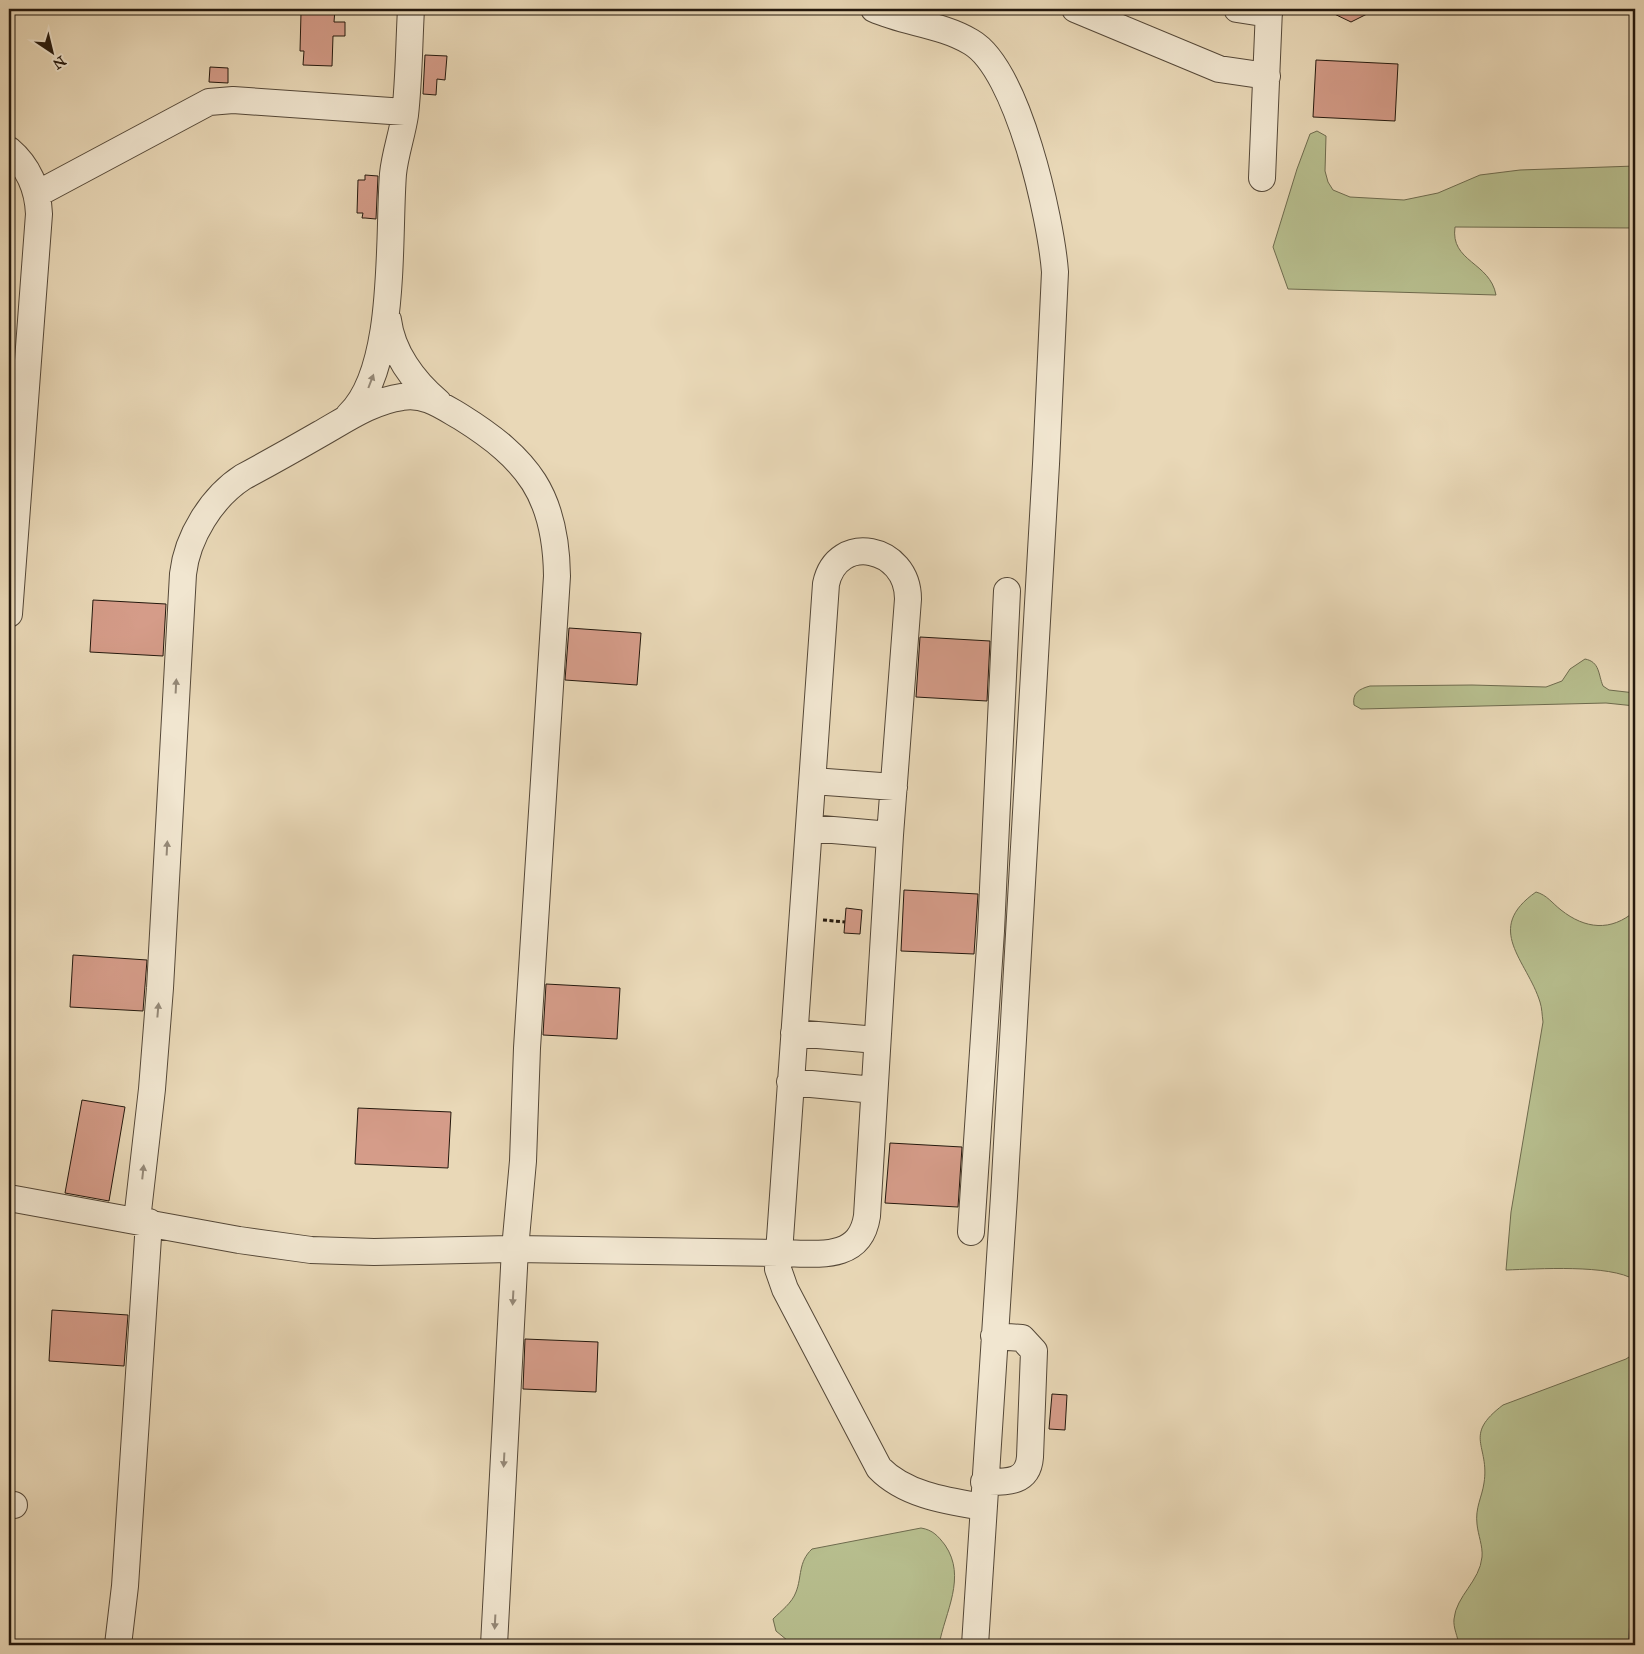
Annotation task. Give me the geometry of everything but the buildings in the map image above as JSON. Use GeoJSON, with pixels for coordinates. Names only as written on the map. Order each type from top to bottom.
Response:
{"type":"FeatureCollection","features":[{"type":"Feature","properties":{"kind":"lane"},"geometry":{"type":"LineString","coordinates":[[344,420],[360,404],[371,382],[380,350],[386,304],[393,174],[405,112],[411,9]]}},
{"type":"Feature","properties":{"kind":"lane"},"geometry":{"type":"LineString","coordinates":[[874,9],[961,37],[981,48],[993,62],[1003,79],[1015,107],[1044,200],[1054,265],[1046,464],[975,1645]]}},
{"type":"Feature","properties":{"kind":"lane"},"geometry":{"type":"LineString","coordinates":[[1075,9],[1219,69],[1267,76]]}},
{"type":"Feature","properties":{"kind":"lane"},"geometry":{"type":"LineString","coordinates":[[1237,9],[1269,11],[1262,178]]}},
{"type":"Feature","properties":{"kind":"lane"},"geometry":{"type":"LineString","coordinates":[[37,194],[208,102],[233,100],[405,112]]}},
{"type":"Feature","properties":{"kind":"lane"},"geometry":{"type":"LineString","coordinates":[[9,150],[24,166],[37,194],[39,222],[11,534],[9,614]]}},
{"type":"Feature","properties":{"kind":"lane"},"geometry":{"type":"LineString","coordinates":[[386,304],[391,335],[398,353],[420,385],[442,406]]}},
{"type":"Feature","properties":{"kind":"lane"},"geometry":{"type":"LineString","coordinates":[[118,1645],[125,1586],[143,1221],[160,988],[185,560],[203,521],[230,486],[344,420],[382,402],[406,396],[423,397],[442,406],[494,441],[524,468],[541,493],[548,509],[556,546],[557,576],[527,1048],[523,1161],[515,1249],[494,1645]]}},
{"type":"Feature","properties":{"kind":"lane"},"geometry":{"type":"LineString","coordinates":[[9,1198],[239,1240],[311,1250],[374,1252],[515,1249],[779,1253],[837,1252],[852,1245],[860,1235],[867,1216],[890,836],[908,591],[905,580],[896,565],[883,555],[873,552],[857,552],[846,557],[836,564],[827,578],[790,1082],[779,1253],[778,1269],[782,1282],[879,1468],[890,1477],[916,1492],[984,1494],[1007,1482],[1018,1479],[1028,1470],[1034,1351],[1022,1338],[994,1336]]}},
{"type":"Feature","properties":{"kind":"lane"},"geometry":{"type":"LineString","coordinates":[[971,1232],[990,931],[1007,591]]}},
{"type":"Feature","properties":{"kind":"lane"},"geometry":{"type":"LineString","coordinates":[[813,781],[894,787]]}},
{"type":"Feature","properties":{"kind":"lane"},"geometry":{"type":"LineString","coordinates":[[810,828],[890,836]]}},
{"type":"Feature","properties":{"kind":"lane"},"geometry":{"type":"LineString","coordinates":[[794,1033],[877,1040]]}},
{"type":"Feature","properties":{"kind":"lane"},"geometry":{"type":"LineString","coordinates":[[790,1082],[874,1090]]}},
{"type":"Feature","properties":{"kind":"green space"},"geometry":{"type":"Polygon","coordinates":[[[1317,131],[1326,136],[1325,171],[1328,182],[1333,190],[1350,197],[1404,200],[1438,193],[1480,175],[1520,170],[1635,166],[1635,228],[1455,227],[1455,239],[1458,248],[1486,275],[1496,295],[1288,289],[1273,247],[1310,134],[1317,131]]]}},
{"type":"Feature","properties":{"kind":"green space"},"geometry":{"type":"Polygon","coordinates":[[[1585,659],[1593,663],[1598,669],[1603,686],[1609,690],[1635,693],[1635,706],[1606,703],[1361,709],[1354,705],[1354,697],[1357,692],[1370,686],[1472,685],[1546,687],[1562,681],[1570,669],[1585,659]]]}},
{"type":"Feature","properties":{"kind":"green space"},"geometry":{"type":"Polygon","coordinates":[[[1536,892],[1579,921],[1598,926],[1617,922],[1635,911],[1635,1280],[1624,1275],[1591,1270],[1506,1270],[1511,1212],[1543,1022],[1540,1002],[1513,945],[1512,919],[1520,906],[1536,892]]]}},
{"type":"Feature","properties":{"kind":"green space"},"geometry":{"type":"Polygon","coordinates":[[[1635,1353],[1635,1645],[1459,1645],[1454,1622],[1456,1611],[1477,1574],[1482,1557],[1477,1518],[1485,1470],[1480,1441],[1484,1425],[1503,1405],[1626,1359],[1635,1353]]]}},
{"type":"Feature","properties":{"kind":"green space"},"geometry":{"type":"Polygon","coordinates":[[[921,1528],[932,1532],[945,1545],[954,1569],[952,1595],[939,1645],[793,1645],[776,1631],[773,1619],[792,1600],[798,1586],[802,1564],[812,1549],[921,1528]]]}},
{"type":"Feature","properties":{"kind":"waterway"},"geometry":{"type":"LineString","coordinates":[[1630,1645],[1635,1587]]}}]}
